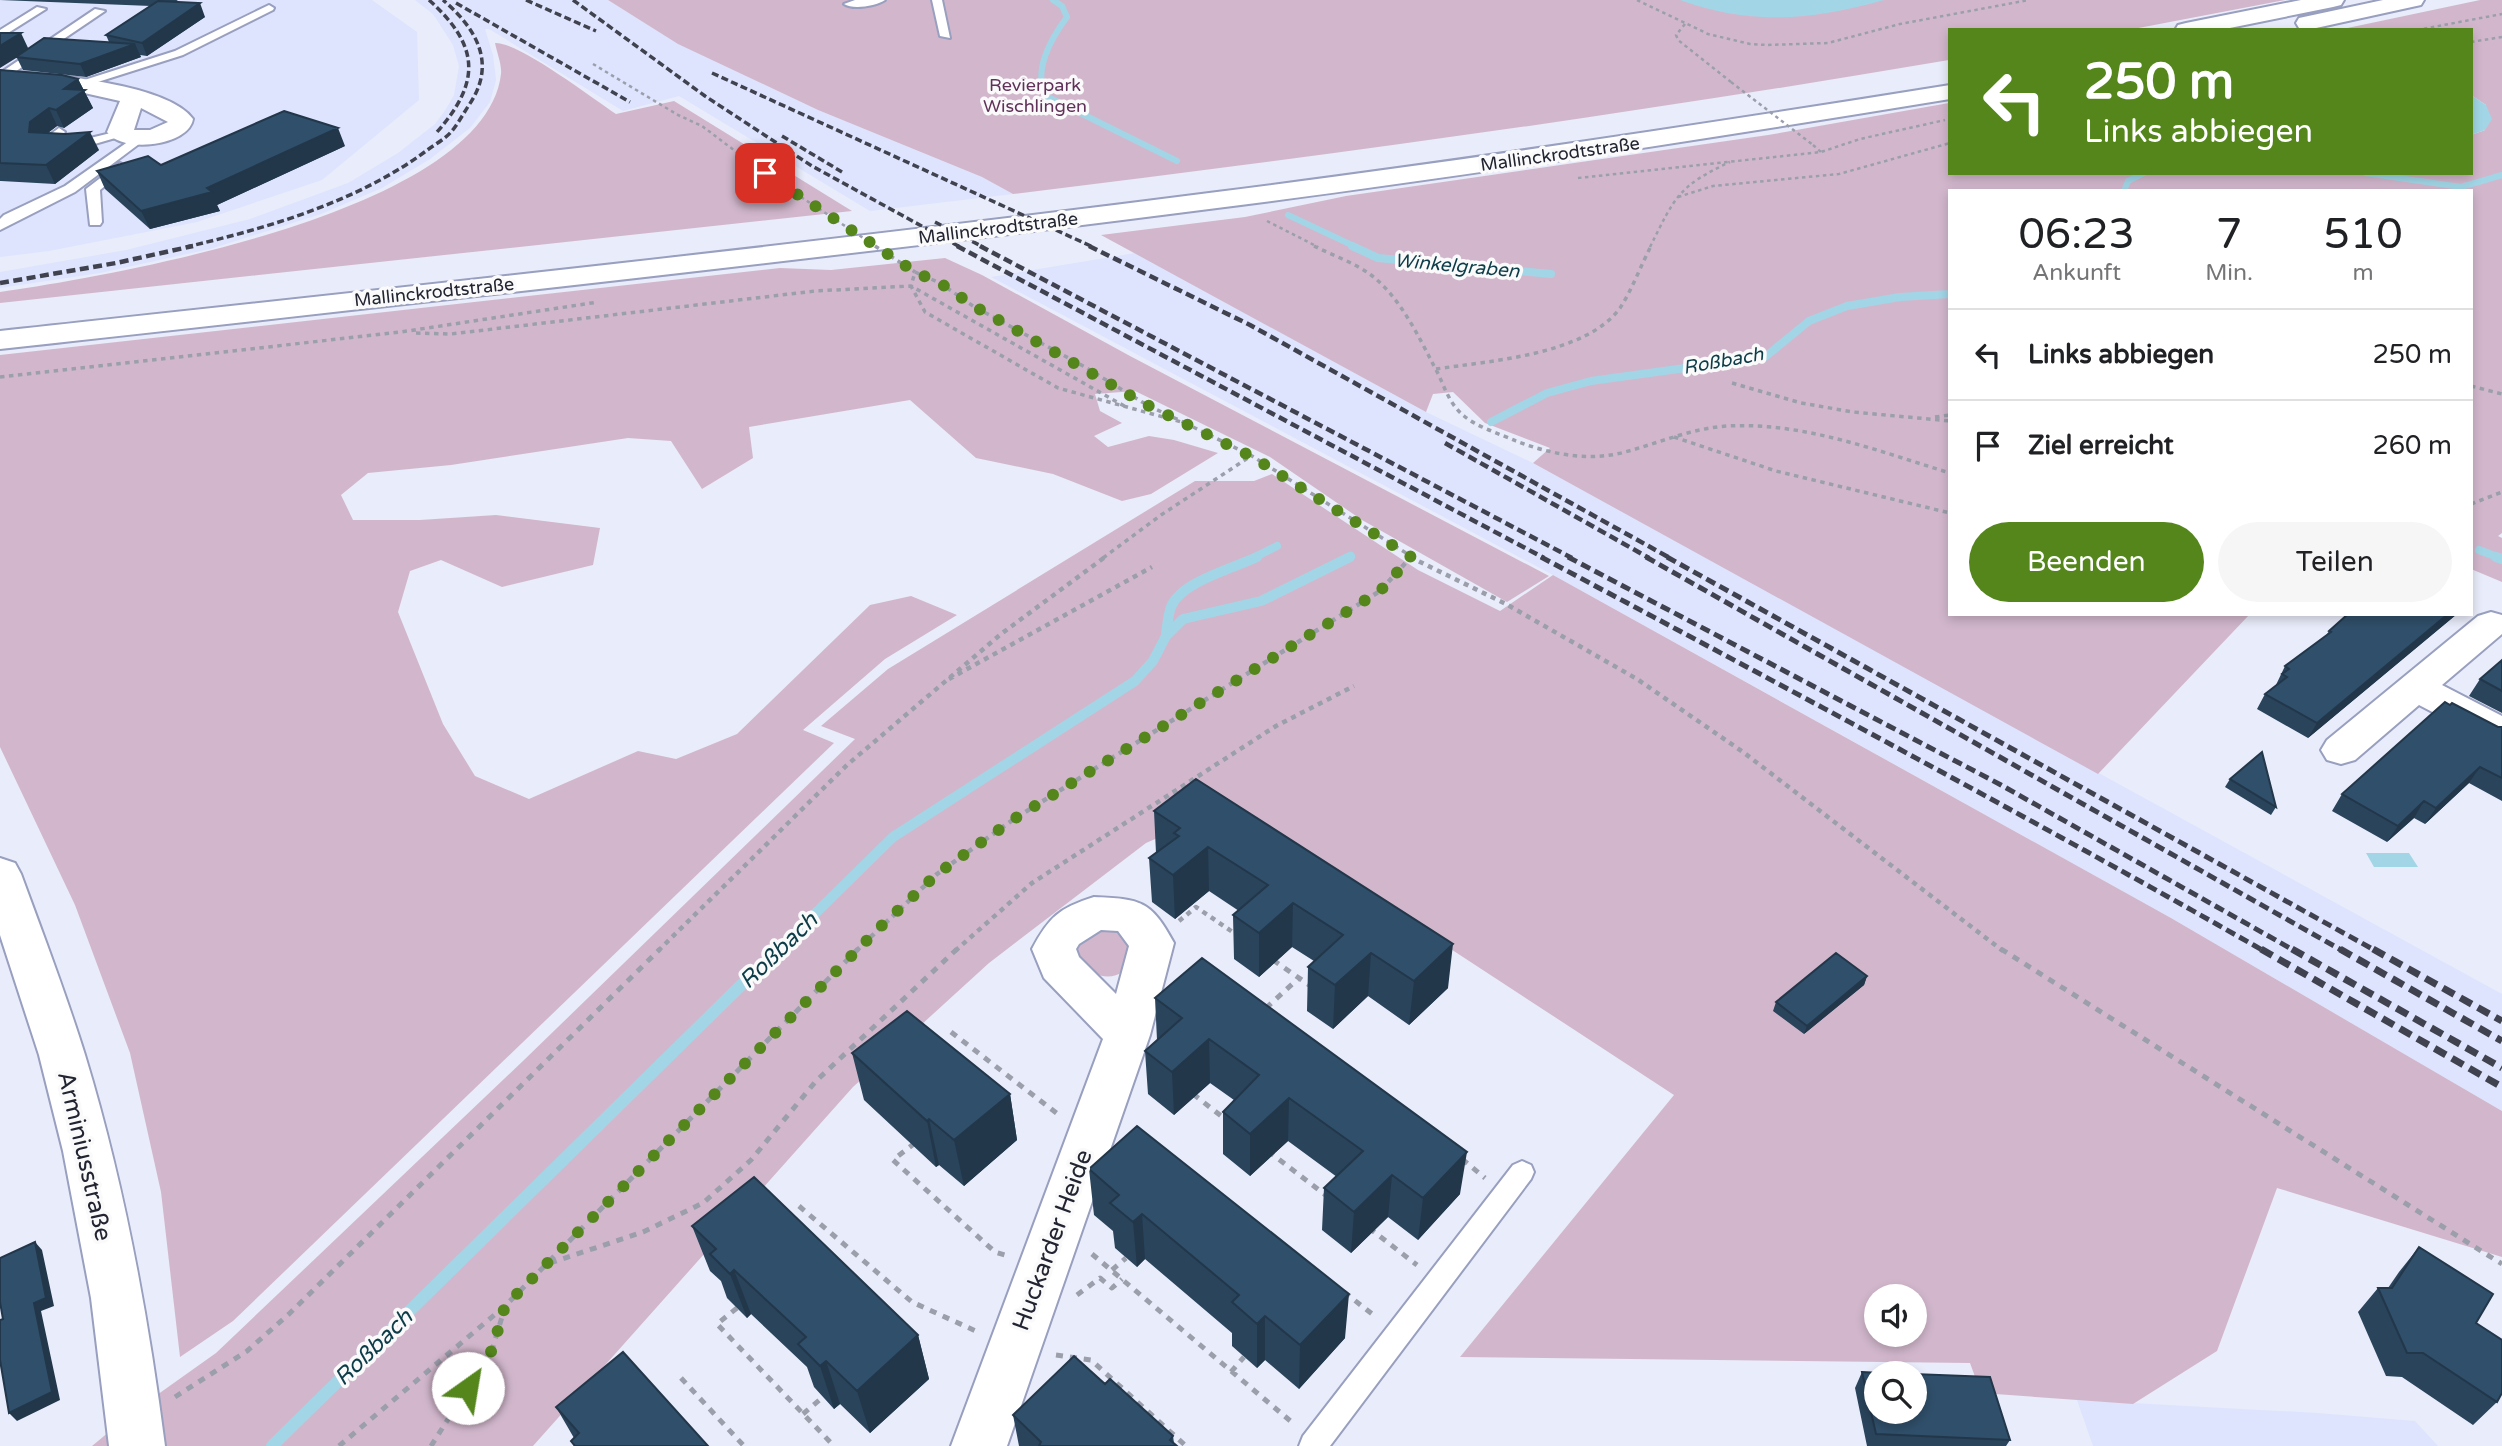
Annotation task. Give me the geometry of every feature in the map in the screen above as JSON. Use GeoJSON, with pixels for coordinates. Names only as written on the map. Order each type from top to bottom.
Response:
{"type":"FeatureCollection","features":[{"type":"Feature","properties":{"kind":"main road"},"geometry":{"type":"LineString","coordinates":[[2196,28],[2333,0]]}},
{"type":"Feature","properties":{"kind":"main road"},"geometry":{"type":"LineString","coordinates":[[2283,28],[2413,0]]}},
{"type":"Feature","properties":{"kind":"main road","name":"Mallinckrodtstraße"},"geometry":{"type":"LineString","coordinates":[[0,316],[699,241],[1345,164],[1770,103],[1948,72]]}},
{"type":"Feature","properties":{"kind":"main road"},"geometry":{"type":"LineString","coordinates":[[0,78],[78,84],[134,97],[159,105],[181,119],[180,125],[155,135],[119,132],[134,97]]}},
{"type":"Feature","properties":{"kind":"main road","name":"Mallinckrodtstraße"},"geometry":{"type":"LineString","coordinates":[[0,340],[747,258],[1195,204],[1622,145],[1948,92]]}},
{"type":"Feature","properties":{"kind":"main road"},"geometry":{"type":"LineString","coordinates":[[2341,750],[2491,624]]}},
{"type":"Feature","properties":{"kind":"main road"},"geometry":{"type":"LineString","coordinates":[[2416,687],[2502,732]]}},
{"type":"Feature","properties":{"kind":"main road","name":"Arminiusstraße"},"geometry":{"type":"LineString","coordinates":[[0,874],[62,1055],[96,1194],[120,1321],[137,1446]]}},
{"type":"Feature","properties":{"kind":"main road"},"geometry":{"type":"LineString","coordinates":[[1127,1035],[1060,966],[1054,949],[1063,932],[1094,913],[1130,915],[1152,943]]}},
{"type":"Feature","properties":{"kind":"main road","name":"Huckarder Heide"},"geometry":{"type":"LineString","coordinates":[[979,1446],[1127,1035],[1152,943]]}},
{"type":"Feature","properties":{"kind":"lane"},"geometry":{"type":"LineString","coordinates":[[849,4],[880,0]]}},
{"type":"Feature","properties":{"kind":"lane"},"geometry":{"type":"LineString","coordinates":[[937,0],[946,36]]}},
{"type":"Feature","properties":{"kind":"lane"},"geometry":{"type":"LineString","coordinates":[[78,84],[179,53],[269,8]]}},
{"type":"Feature","properties":{"kind":"lane"},"geometry":{"type":"LineString","coordinates":[[0,35],[41,9]]}},
{"type":"Feature","properties":{"kind":"lane"},"geometry":{"type":"LineString","coordinates":[[0,78],[99,11]]}},
{"type":"Feature","properties":{"kind":"lane"},"geometry":{"type":"LineString","coordinates":[[59,132],[44,145],[74,146],[155,135]]}},
{"type":"Feature","properties":{"kind":"lane"},"geometry":{"type":"LineString","coordinates":[[3,220],[70,188],[155,135]]}},
{"type":"Feature","properties":{"kind":"lane"},"geometry":{"type":"LineString","coordinates":[[95,222],[93,189],[155,135]]}},
{"type":"Feature","properties":{"kind":"lane"},"geometry":{"type":"LineString","coordinates":[[1315,1444],[1522,1171]]}},
{"type":"Feature","properties":{"kind":"path"},"geometry":{"type":"LineString","coordinates":[[1637,0],[1717,37],[1750,44],[1821,44],[1900,24],[2029,0]]}},
{"type":"Feature","properties":{"kind":"path"},"geometry":{"type":"LineString","coordinates":[[2428,28],[2502,14]]}},
{"type":"Feature","properties":{"kind":"path"},"geometry":{"type":"LineString","coordinates":[[1685,24],[1676,35],[1678,40],[1821,152],[1860,139],[1948,119]]}},
{"type":"Feature","properties":{"kind":"path"},"geometry":{"type":"LineString","coordinates":[[2473,42],[2502,37]]}},
{"type":"Feature","properties":{"kind":"path"},"geometry":{"type":"LineString","coordinates":[[593,64],[678,115],[702,126],[779,184],[915,272],[1147,405],[1251,456],[1411,557],[1506,604],[1637,679],[1743,752],[2003,951],[2502,1264]]}},
{"type":"Feature","properties":{"kind":"path"},"geometry":{"type":"LineString","coordinates":[[1674,199],[1713,186],[1839,174],[1948,144]]}},
{"type":"Feature","properties":{"kind":"path"},"geometry":{"type":"LineString","coordinates":[[1436,369],[1539,353],[1588,335],[1619,309],[1674,199],[1698,177],[1734,160]]}},
{"type":"Feature","properties":{"kind":"path"},"geometry":{"type":"LineString","coordinates":[[1266,220],[1371,275],[1398,304],[1453,404],[1465,417],[1492,431],[1552,453],[1586,458],[1605,456],[1672,436],[1726,426],[1776,427],[1827,436],[1948,472]]}},
{"type":"Feature","properties":{"kind":"path"},"geometry":{"type":"LineString","coordinates":[[915,272],[911,286],[925,312],[1058,388],[1187,425]]}},
{"type":"Feature","properties":{"kind":"path"},"geometry":{"type":"LineString","coordinates":[[0,377],[401,332],[452,334],[815,291],[911,286],[1134,411]]}},
{"type":"Feature","properties":{"kind":"path"},"geometry":{"type":"LineString","coordinates":[[1732,383],[1801,403],[1853,412],[1948,421]]}},
{"type":"Feature","properties":{"kind":"path"},"geometry":{"type":"LineString","coordinates":[[2473,387],[2502,394]]}},
{"type":"Feature","properties":{"kind":"path"},"geometry":{"type":"LineString","coordinates":[[1927,418],[1948,415]]}},
{"type":"Feature","properties":{"kind":"path"},"geometry":{"type":"LineString","coordinates":[[1672,436],[1717,454],[1787,475],[1948,513]]}},
{"type":"Feature","properties":{"kind":"path"},"geometry":{"type":"LineString","coordinates":[[171,1399],[247,1351],[289,1314],[847,765],[939,684],[1001,634],[1161,515],[1251,456]]}},
{"type":"Feature","properties":{"kind":"path"},"geometry":{"type":"LineString","coordinates":[[2473,503],[2502,492]]}},
{"type":"Feature","properties":{"kind":"path"},"geometry":{"type":"LineString","coordinates":[[339,1446],[505,1306],[879,928],[937,874],[1014,819],[1097,765],[1380,591],[1411,557]]}},
{"type":"Feature","properties":{"kind":"path"},"geometry":{"type":"LineString","coordinates":[[939,684],[1152,567]]}},
{"type":"Feature","properties":{"kind":"path"},"geometry":{"type":"LineString","coordinates":[[549,1263],[643,1232],[703,1203],[751,1160],[816,1081],[939,964],[1032,883],[1276,726],[1354,686]]}},
{"type":"Feature","properties":{"kind":"path"},"geometry":{"type":"LineString","coordinates":[[1187,900],[1239,936]]}},
{"type":"Feature","properties":{"kind":"path"},"geometry":{"type":"LineString","coordinates":[[1152,943],[1196,907]]}},
{"type":"Feature","properties":{"kind":"path"},"geometry":{"type":"LineString","coordinates":[[1270,958],[1321,994]]}},
{"type":"Feature","properties":{"kind":"path"},"geometry":{"type":"LineString","coordinates":[[1266,1008],[1299,978]]}},
{"type":"Feature","properties":{"kind":"path"},"geometry":{"type":"LineString","coordinates":[[1255,1002],[1277,1016]]}},
{"type":"Feature","properties":{"kind":"path"},"geometry":{"type":"LineString","coordinates":[[951,1032],[1074,1126],[1091,1131]]}},
{"type":"Feature","properties":{"kind":"path"},"geometry":{"type":"LineString","coordinates":[[1189,1091],[1233,1125]]}},
{"type":"Feature","properties":{"kind":"path"},"geometry":{"type":"LineString","coordinates":[[915,1143],[894,1160],[995,1252],[1048,1251],[1082,1246],[1315,1444]]}},
{"type":"Feature","properties":{"kind":"path"},"geometry":{"type":"LineString","coordinates":[[1266,1150],[1333,1200]]}},
{"type":"Feature","properties":{"kind":"path"},"geometry":{"type":"LineString","coordinates":[[1461,1158],[1506,1192]]}},
{"type":"Feature","properties":{"kind":"path"},"geometry":{"type":"LineString","coordinates":[[1366,1225],[1438,1281]]}},
{"type":"Feature","properties":{"kind":"path"},"geometry":{"type":"LineString","coordinates":[[1112,1270],[1126,1258]]}},
{"type":"Feature","properties":{"kind":"path"},"geometry":{"type":"LineString","coordinates":[[1334,1284],[1399,1333]]}},
{"type":"Feature","properties":{"kind":"path"},"geometry":{"type":"LineString","coordinates":[[431,1446],[492,1350],[505,1306]]}},
{"type":"Feature","properties":{"kind":"path"},"geometry":{"type":"LineString","coordinates":[[737,1308],[717,1324],[834,1446]]}},
{"type":"Feature","properties":{"kind":"path"},"geometry":{"type":"LineString","coordinates":[[1231,1371],[1244,1357]]}},
{"type":"Feature","properties":{"kind":"path"},"geometry":{"type":"LineString","coordinates":[[681,1378],[744,1446]]}},
{"type":"Feature","properties":{"kind":"path"},"geometry":{"type":"LineString","coordinates":[[803,1414],[823,1397]]}},
{"type":"Feature","properties":{"kind":"shaded area"},"geometry":{"type":"Polygon","coordinates":[[[0,0],[372,0],[417,32],[419,100],[322,180],[197,222],[49,251],[0,257],[0,0]]]}},
{"type":"Feature","properties":{"kind":"shaded area"},"geometry":{"type":"Polygon","coordinates":[[[415,0],[608,0],[679,44],[818,110],[982,177],[1013,194],[870,211],[679,96],[623,111],[485,29],[493,55],[496,80],[490,102],[470,128],[430,159],[382,188],[321,214],[210,249],[100,273],[0,288],[0,272],[126,250],[250,219],[348,183],[398,153],[435,124],[446,109],[454,95],[459,66],[453,45],[433,14],[415,0]]]}},
{"type":"Feature","properties":{"kind":"shaded area"},"geometry":{"type":"Polygon","coordinates":[[[1680,0],[1884,0],[1807,16],[1757,17],[1732,14],[1680,0]]]}},
{"type":"Feature","properties":{"kind":"shaded area"},"geometry":{"type":"Polygon","coordinates":[[[2473,96],[2486,105],[2492,119],[2485,130],[2473,134],[2473,96]]]}},
{"type":"Feature","properties":{"kind":"shaded area"},"geometry":{"type":"Polygon","coordinates":[[[1135,253],[1426,412],[1533,463],[2502,994],[2502,1111],[2171,918],[1553,575],[991,277],[1135,253]]]}},
{"type":"Feature","properties":{"kind":"shaded area"},"geometry":{"type":"Polygon","coordinates":[[[2366,853],[2409,853],[2418,867],[2374,867],[2366,853]]]}},
{"type":"Feature","properties":{"kind":"shaded area"},"geometry":{"type":"Polygon","coordinates":[[[2077,1400],[2415,1421],[2438,1446],[2093,1446],[2077,1400]]]}},
{"type":"Feature","properties":{"kind":"green space","name":"Revierpark Wischlingen"},"geometry":{"type":"Polygon","coordinates":[[[608,0],[2285,0],[2138,28],[1948,28],[1948,60],[1482,133],[1013,194],[982,177],[818,110],[678,44],[608,0]]]}},
{"type":"Feature","properties":{"kind":"green space"},"geometry":{"type":"Polygon","coordinates":[[[2480,0],[2502,0],[2502,533],[2498,536],[2502,538],[2502,582],[2473,570],[2473,189],[1948,189],[1948,616],[2248,616],[2098,774],[1533,463],[1550,448],[1485,423],[1453,392],[1433,394],[1426,412],[1101,235],[1245,217],[1346,196],[1768,135],[1948,103],[1948,175],[2473,175],[2473,134],[2485,130],[2486,105],[2473,96],[2473,28],[2347,28],[2480,0]]]}},
{"type":"Feature","properties":{"kind":"green space"},"geometry":{"type":"Polygon","coordinates":[[[495,43],[506,45],[538,61],[616,114],[674,101],[852,211],[0,303],[0,292],[123,271],[286,229],[365,199],[432,164],[479,122],[501,74],[495,43]]]}},
{"type":"Feature","properties":{"kind":"green space"},"geometry":{"type":"Polygon","coordinates":[[[945,258],[982,275],[1130,356],[1549,576],[1507,602],[1362,520],[1270,457],[1135,391],[1095,394],[1100,411],[1122,423],[1094,436],[1108,447],[1149,436],[1218,453],[1151,494],[1122,501],[1053,474],[976,458],[910,400],[749,427],[753,458],[702,489],[671,441],[628,438],[451,465],[368,473],[341,495],[353,520],[420,520],[496,515],[600,528],[593,565],[502,587],[441,560],[410,571],[398,612],[443,724],[475,776],[529,799],[638,751],[676,759],[737,734],[870,605],[911,596],[957,615],[885,659],[803,730],[834,743],[233,1321],[180,1357],[161,1192],[130,1053],[75,905],[0,747],[0,355],[780,268],[831,270],[945,258]]]}},
{"type":"Feature","properties":{"kind":"green space"},"geometry":{"type":"Polygon","coordinates":[[[1272,474],[1418,570],[1500,611],[1553,575],[2171,918],[2502,1111],[2502,1257],[2277,1188],[2217,1351],[2133,1404],[1981,1393],[1970,1363],[1460,1357],[1674,1095],[1232,806],[1146,843],[989,963],[853,1087],[533,1446],[92,1446],[133,1412],[216,1353],[524,1060],[855,739],[821,726],[888,669],[1195,481],[1254,481],[1272,474]]]}},
{"type":"Feature","properties":{"kind":"green space"},"geometry":{"type":"Polygon","coordinates":[[[1099,928],[1119,932],[1127,940],[1128,953],[1124,971],[1116,975],[1107,977],[1091,971],[1085,966],[1077,950],[1076,941],[1099,928]]]}},
{"type":"Feature","properties":{"kind":"building"},"geometry":{"type":"Polygon","coordinates":[[[158,1],[200,3],[142,43],[106,35],[158,1]]]}},
{"type":"Feature","properties":{"kind":"building"},"geometry":{"type":"Polygon","coordinates":[[[0,33],[21,33],[0,46],[0,33]]]}},
{"type":"Feature","properties":{"kind":"building"},"geometry":{"type":"Polygon","coordinates":[[[44,38],[135,44],[80,64],[16,57],[44,38]]]}},
{"type":"Feature","properties":{"kind":"building"},"geometry":{"type":"Polygon","coordinates":[[[0,70],[62,75],[78,79],[64,89],[85,90],[56,110],[49,108],[30,122],[29,132],[90,132],[46,165],[0,163],[0,70]]]}},
{"type":"Feature","properties":{"kind":"building"},"geometry":{"type":"Polygon","coordinates":[[[284,111],[338,128],[207,188],[212,192],[141,211],[97,171],[148,156],[161,165],[284,111]]]}},
{"type":"Feature","properties":{"kind":"building"},"geometry":{"type":"Polygon","coordinates":[[[2346,616],[2446,616],[2317,723],[2265,694],[2287,677],[2282,674],[2289,669],[2285,666],[2331,632],[2329,631],[2346,616]]]}},
{"type":"Feature","properties":{"kind":"building"},"geometry":{"type":"Polygon","coordinates":[[[2502,660],[2502,691],[2480,679],[2502,660]]]}},
{"type":"Feature","properties":{"kind":"building"},"geometry":{"type":"Polygon","coordinates":[[[2445,702],[2502,727],[2502,778],[2480,767],[2436,808],[2424,801],[2398,826],[2342,794],[2445,702]]]}},
{"type":"Feature","properties":{"kind":"building"},"geometry":{"type":"Polygon","coordinates":[[[2262,752],[2276,807],[2230,779],[2262,752]]]}},
{"type":"Feature","properties":{"kind":"building"},"geometry":{"type":"Polygon","coordinates":[[[1196,779],[1453,944],[1414,981],[1371,953],[1335,985],[1308,967],[1343,935],[1293,903],[1259,933],[1233,915],[1268,885],[1208,847],[1173,875],[1149,858],[1179,836],[1174,833],[1180,828],[1154,811],[1196,779]]]}},
{"type":"Feature","properties":{"kind":"building"},"geometry":{"type":"Polygon","coordinates":[[[1836,953],[1867,976],[1807,1026],[1776,1002],[1836,953]]]}},
{"type":"Feature","properties":{"kind":"building"},"geometry":{"type":"Polygon","coordinates":[[[1202,958],[1467,1152],[1423,1198],[1392,1175],[1354,1212],[1324,1188],[1363,1151],[1289,1098],[1250,1134],[1223,1112],[1259,1075],[1209,1039],[1172,1072],[1145,1051],[1182,1018],[1155,998],[1202,958]]]}},
{"type":"Feature","properties":{"kind":"building"},"geometry":{"type":"Polygon","coordinates":[[[907,1011],[1010,1094],[954,1140],[929,1119],[927,1121],[852,1053],[907,1011]]]}},
{"type":"Feature","properties":{"kind":"building"},"geometry":{"type":"Polygon","coordinates":[[[1137,1126],[1349,1294],[1300,1345],[1265,1316],[1257,1324],[1232,1302],[1239,1295],[1142,1214],[1133,1222],[1110,1203],[1119,1195],[1089,1169],[1137,1126]]]}},
{"type":"Feature","properties":{"kind":"building"},"geometry":{"type":"Polygon","coordinates":[[[754,1177],[918,1335],[857,1391],[826,1361],[820,1366],[798,1344],[806,1337],[734,1270],[730,1274],[710,1254],[716,1249],[692,1226],[754,1177]]]}},
{"type":"Feature","properties":{"kind":"building"},"geometry":{"type":"Polygon","coordinates":[[[35,1242],[46,1298],[34,1303],[52,1392],[9,1413],[0,1360],[0,1320],[3,1319],[0,1302],[0,1258],[35,1242]]]}},
{"type":"Feature","properties":{"kind":"building"},"geometry":{"type":"Polygon","coordinates":[[[2419,1247],[2493,1294],[2476,1323],[2502,1340],[2502,1393],[2497,1402],[2423,1353],[2407,1353],[2378,1288],[2392,1288],[2419,1247]]]}},
{"type":"Feature","properties":{"kind":"building"},"geometry":{"type":"Polygon","coordinates":[[[623,1352],[708,1446],[575,1446],[571,1441],[579,1433],[556,1407],[623,1352]]]}},
{"type":"Feature","properties":{"kind":"building"},"geometry":{"type":"Polygon","coordinates":[[[1074,1356],[1105,1384],[1110,1379],[1173,1436],[1170,1440],[1177,1446],[1039,1446],[1041,1442],[1013,1415],[1074,1356]]]}},
{"type":"Feature","properties":{"kind":"building"},"geometry":{"type":"Polygon","coordinates":[[[1927,1375],[1990,1377],[2010,1440],[1876,1434],[1874,1424],[1927,1424],[1927,1375]]]}},
{"type":"Feature","properties":{"kind":"waterway","name":"Winkelgraben"},"geometry":{"type":"LineString","coordinates":[[1053,0],[1062,6],[1067,17],[1055,34],[1043,65],[1041,76],[1046,96],[1177,161]]}},
{"type":"Feature","properties":{"kind":"waterway","name":"Roßbach"},"geometry":{"type":"LineString","coordinates":[[2125,189],[2128,181],[2140,175]]}},
{"type":"Feature","properties":{"kind":"waterway","name":"Roßbach"},"geometry":{"type":"LineString","coordinates":[[2379,175],[2461,187],[2502,175]]}},
{"type":"Feature","properties":{"kind":"waterway","name":"Winkelgraben"},"geometry":{"type":"LineString","coordinates":[[1288,215],[1356,247]]}},
{"type":"Feature","properties":{"kind":"waterway","name":"Winkelgraben"},"geometry":{"type":"LineString","coordinates":[[1352,246],[1378,258],[1551,274]]}},
{"type":"Feature","properties":{"kind":"waterway","name":"Roßbach"},"geometry":{"type":"LineString","coordinates":[[1491,422],[1547,393],[1591,381],[1765,357],[1809,321],[1847,306],[1900,297],[1948,294]]}},
{"type":"Feature","properties":{"kind":"waterway"},"geometry":{"type":"LineString","coordinates":[[1253,558],[1277,546]]}},
{"type":"Feature","properties":{"kind":"waterway","name":"Winkelgraben"},"geometry":{"type":"LineString","coordinates":[[2479,550],[2500,558]]}},
{"type":"Feature","properties":{"kind":"waterway","name":"Roßbach"},"geometry":{"type":"LineString","coordinates":[[1346,558],[1351,556]]}},
{"type":"Feature","properties":{"kind":"waterway"},"geometry":{"type":"LineString","coordinates":[[1166,635],[1171,607],[1185,590],[1257,557]]}},
{"type":"Feature","properties":{"kind":"waterway","name":"Roßbach"},"geometry":{"type":"LineString","coordinates":[[777,951],[893,837],[1135,681],[1153,661],[1166,636],[1183,619],[1261,601],[1350,557]]}},
{"type":"Feature","properties":{"kind":"waterway","name":"Winkelgraben"},"geometry":{"type":"LineString","coordinates":[[2496,557],[2502,559]]}},
{"type":"Feature","properties":{"kind":"waterway","name":"Roßbach"},"geometry":{"type":"LineString","coordinates":[[272,1446],[778,949]]}},
{"type":"Feature","properties":{"kind":"railway"},"geometry":{"type":"LineString","coordinates":[[429,0],[458,32],[469,64],[462,96],[437,132]]}},
{"type":"Feature","properties":{"kind":"railway"},"geometry":{"type":"LineString","coordinates":[[186,247],[280,222],[341,199],[399,169],[449,135],[477,90],[482,75],[482,61],[474,35],[443,0]]}},
{"type":"Feature","properties":{"kind":"railway"},"geometry":{"type":"LineString","coordinates":[[526,0],[596,31]]}},
{"type":"Feature","properties":{"kind":"railway"},"geometry":{"type":"LineString","coordinates":[[573,0],[705,96],[812,166],[960,247]]}},
{"type":"Feature","properties":{"kind":"railway"},"geometry":{"type":"LineString","coordinates":[[456,3],[630,102]]}},
{"type":"Feature","properties":{"kind":"railway"},"geometry":{"type":"LineString","coordinates":[[712,73],[1093,247]]}},
{"type":"Feature","properties":{"kind":"railway"},"geometry":{"type":"LineString","coordinates":[[782,136],[842,172]]}},
{"type":"Feature","properties":{"kind":"railway"},"geometry":{"type":"LineString","coordinates":[[935,222],[983,247]]}},
{"type":"Feature","properties":{"kind":"railway"},"geometry":{"type":"LineString","coordinates":[[0,283],[116,263],[193,246]]}},
{"type":"Feature","properties":{"kind":"railway"},"geometry":{"type":"LineString","coordinates":[[957,246],[1544,558]]}},
{"type":"Feature","properties":{"kind":"railway"},"geometry":{"type":"LineString","coordinates":[[980,246],[1572,558]]}},
{"type":"Feature","properties":{"kind":"railway"},"geometry":{"type":"LineString","coordinates":[[1089,246],[1250,325],[1670,558]]}},
{"type":"Feature","properties":{"kind":"railway"},"geometry":{"type":"LineString","coordinates":[[1445,443],[1649,558]]}},
{"type":"Feature","properties":{"kind":"railway"},"geometry":{"type":"LineString","coordinates":[[1541,557],[1813,702],[2264,951]]}},
{"type":"Feature","properties":{"kind":"railway"},"geometry":{"type":"LineString","coordinates":[[1568,557],[2001,785],[2295,951]]}},
{"type":"Feature","properties":{"kind":"railway"},"geometry":{"type":"LineString","coordinates":[[1646,557],[2343,951]]}},
{"type":"Feature","properties":{"kind":"railway"},"geometry":{"type":"LineString","coordinates":[[1667,557],[2376,951]]}},
{"type":"Feature","properties":{"kind":"railway"},"geometry":{"type":"LineString","coordinates":[[2261,949],[2502,1087]]}},
{"type":"Feature","properties":{"kind":"railway"},"geometry":{"type":"LineString","coordinates":[[2292,949],[2502,1068]]}},
{"type":"Feature","properties":{"kind":"railway"},"geometry":{"type":"LineString","coordinates":[[2340,949],[2502,1041]]}},
{"type":"Feature","properties":{"kind":"railway"},"geometry":{"type":"LineString","coordinates":[[2373,949],[2502,1021]]}},
{"type":"Feature","properties":{"kind":"route"},"geometry":{"type":"LineString","coordinates":[[468,1388],[492,1350],[505,1306],[879,928],[937,874],[1014,819],[1097,765],[1380,591],[1411,557],[1251,456],[1147,405],[1085,367],[974,306],[940,283],[915,272],[765,173]]}}]}
